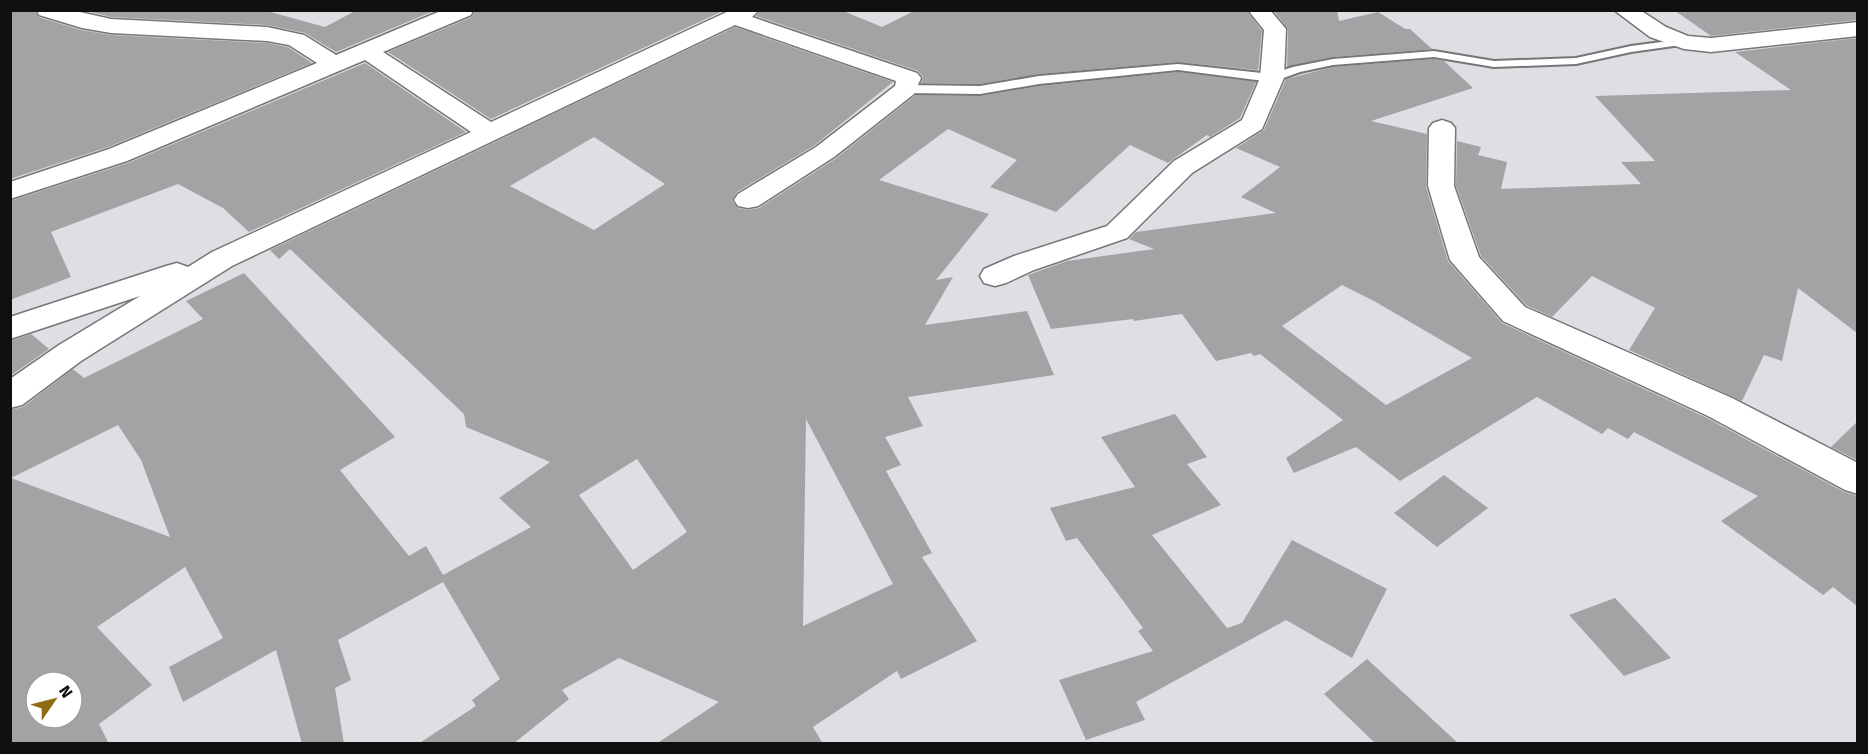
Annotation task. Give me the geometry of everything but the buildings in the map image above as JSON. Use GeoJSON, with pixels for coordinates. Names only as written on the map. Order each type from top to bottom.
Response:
{"type":"FeatureCollection","features":[{"type":"Feature","properties":{"kind":"street"},"geometry":{"type":"LineString","coordinates":[[47,10],[111,26],[267,34],[296,40],[333,63]]}},
{"type":"Feature","properties":{"kind":"street"},"geometry":{"type":"LineString","coordinates":[[10,191],[118,155],[463,10]]}},
{"type":"Feature","properties":{"kind":"street"},"geometry":{"type":"LineString","coordinates":[[995,276],[1024,263],[1118,232],[1183,167],[1253,124],[1272,78],[1275,29],[1258,10]]}},
{"type":"Feature","properties":{"kind":"street"},"geometry":{"type":"LineString","coordinates":[[1624,10],[1658,32],[1684,42],[1712,45],[1857,29]]}},
{"type":"Feature","properties":{"kind":"street"},"geometry":{"type":"LineString","coordinates":[[10,396],[70,353],[222,259],[742,14],[909,78],[906,89],[825,152],[748,200]]}},
{"type":"Feature","properties":{"kind":"street"},"geometry":{"type":"LineString","coordinates":[[367,51],[490,133]]}},
{"type":"Feature","properties":{"kind":"street"},"geometry":{"type":"LineString","coordinates":[[1442,128],[1441,186],[1465,260],[1514,314],[1720,406],[1857,480]]}},
{"type":"Feature","properties":{"kind":"street"},"geometry":{"type":"LineString","coordinates":[[10,328],[99,297],[222,259]]}},
{"type":"Feature","properties":{"kind":"lane"},"geometry":{"type":"LineString","coordinates":[[906,89],[980,90],[1060,78],[1178,67],[1272,78],[1297,69],[1387,56],[1445,55],[1494,64],[1576,61],[1631,49],[1684,42]]}}]}
